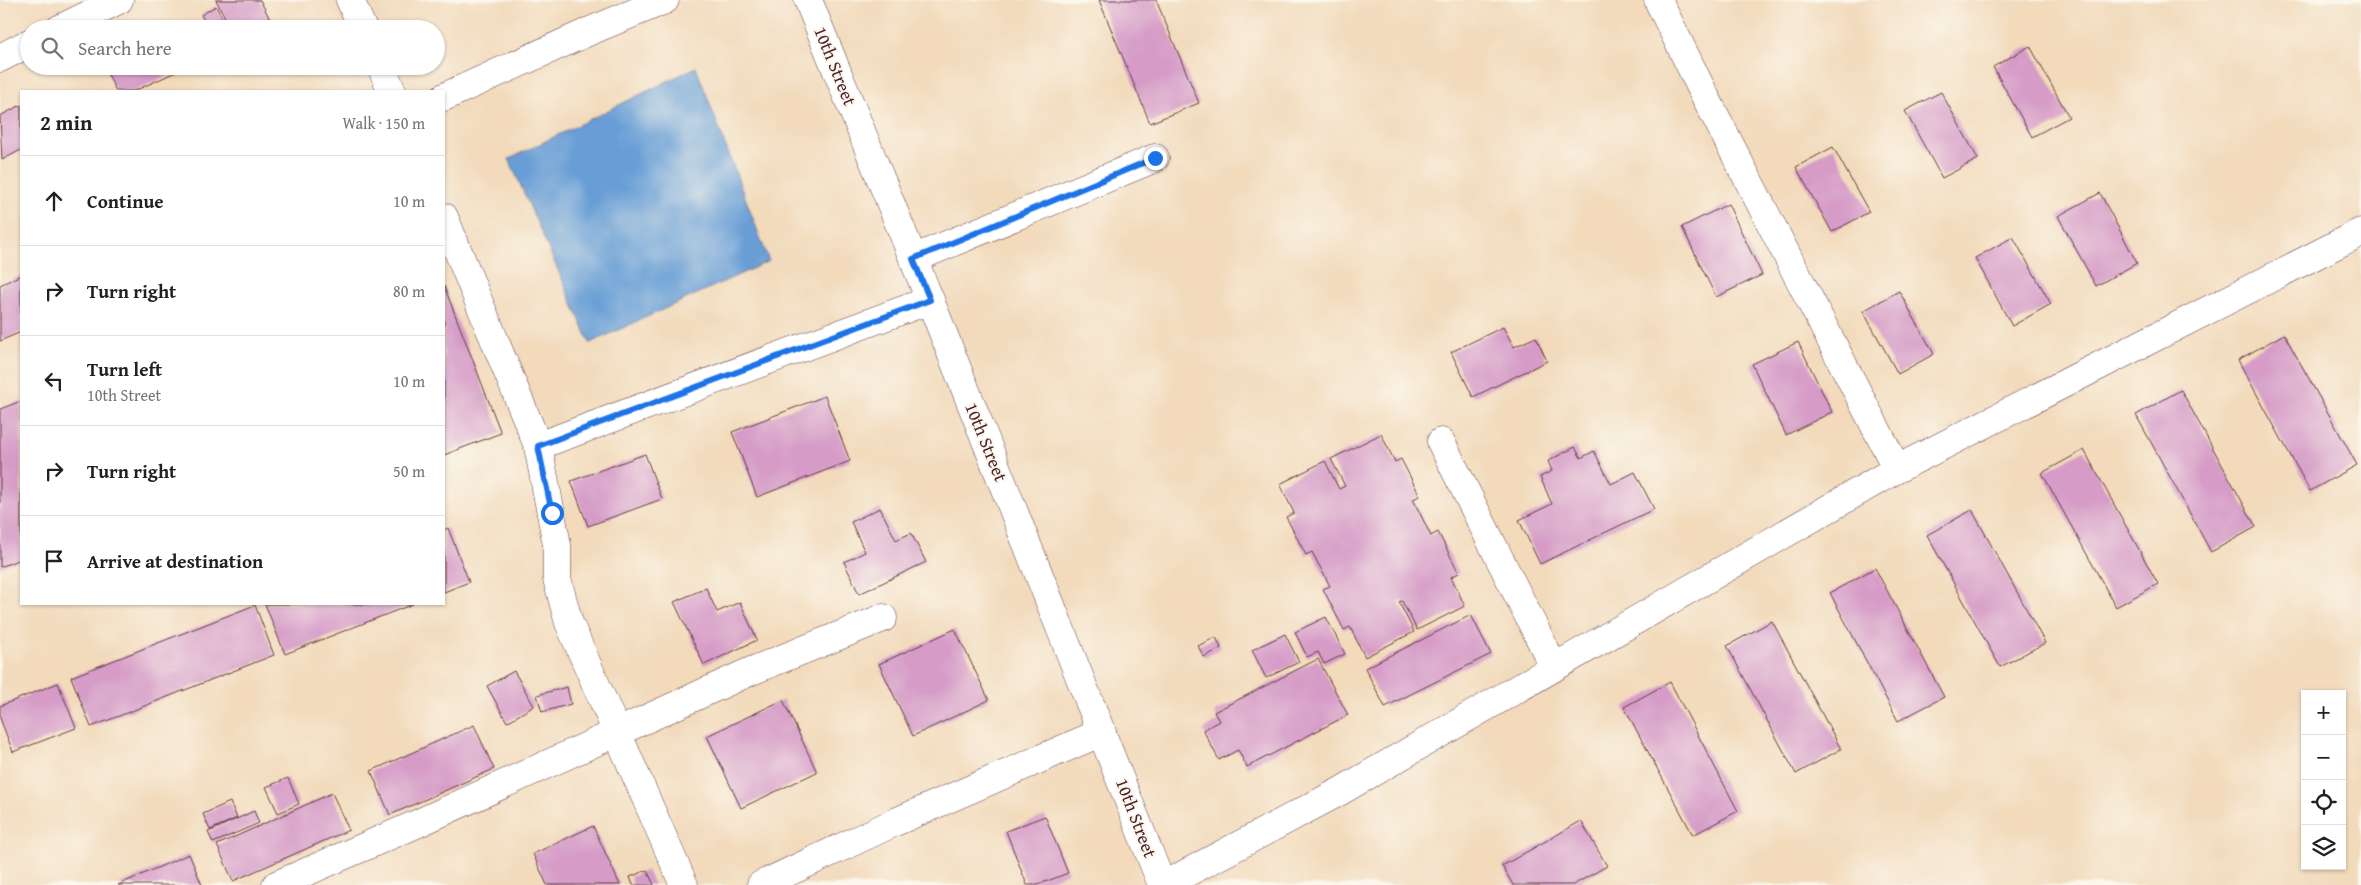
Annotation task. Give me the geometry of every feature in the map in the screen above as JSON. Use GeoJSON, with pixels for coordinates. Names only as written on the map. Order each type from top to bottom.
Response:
{"type":"FeatureCollection","features":[{"type":"Feature","properties":{"kind":"street"},"geometry":{"type":"LineString","coordinates":[[78,20],[119,0]]}},
{"type":"Feature","properties":{"kind":"street"},"geometry":{"type":"LineString","coordinates":[[350,0],[359,20]]}},
{"type":"Feature","properties":{"kind":"street"},"geometry":{"type":"LineString","coordinates":[[445,97],[590,31],[665,0]]}},
{"type":"Feature","properties":{"kind":"street","name":"10th Street"},"geometry":{"type":"LineString","coordinates":[[808,0],[930,300],[1163,885]]}},
{"type":"Feature","properties":{"kind":"street"},"geometry":{"type":"LineString","coordinates":[[1658,0],[1706,98],[1897,469]]}},
{"type":"Feature","properties":{"kind":"street"},"geometry":{"type":"LineString","coordinates":[[0,58],[20,48]]}},
{"type":"Feature","properties":{"kind":"street"},"geometry":{"type":"LineString","coordinates":[[384,75],[392,90]]}},
{"type":"Feature","properties":{"kind":"street"},"geometry":{"type":"LineString","coordinates":[[913,259],[1155,158]]}},
{"type":"Feature","properties":{"kind":"street"},"geometry":{"type":"LineString","coordinates":[[445,219],[538,446],[557,545],[557,579],[569,623],[684,885]]}},
{"type":"Feature","properties":{"kind":"street"},"geometry":{"type":"LineString","coordinates":[[1163,885],[1339,792],[1897,469],[2361,232]]}},
{"type":"Feature","properties":{"kind":"street"},"geometry":{"type":"LineString","coordinates":[[538,446],[930,300]]}},
{"type":"Feature","properties":{"kind":"street"},"geometry":{"type":"LineString","coordinates":[[1441,442],[1554,667]]}},
{"type":"Feature","properties":{"kind":"street"},"geometry":{"type":"LineString","coordinates":[[276,885],[412,826],[749,672],[883,618]]}},
{"type":"Feature","properties":{"kind":"street"},"geometry":{"type":"LineString","coordinates":[[761,885],[893,823],[1102,732]]}},
{"type":"Feature","properties":{"kind":"water"},"geometry":{"type":"Polygon","coordinates":[[[696,67],[769,261],[590,343],[509,159],[696,67]]]}},
{"type":"Feature","properties":{"kind":"building"},"geometry":{"type":"Polygon","coordinates":[[[216,0],[260,0],[270,20],[226,20],[216,0]]]}},
{"type":"Feature","properties":{"kind":"building"},"geometry":{"type":"Polygon","coordinates":[[[1099,0],[1156,0],[1199,103],[1150,123],[1099,0]]]}},
{"type":"Feature","properties":{"kind":"building"},"geometry":{"type":"Polygon","coordinates":[[[216,6],[223,20],[204,20],[201,15],[216,6]]]}},
{"type":"Feature","properties":{"kind":"building"},"geometry":{"type":"Polygon","coordinates":[[[2030,46],[2069,117],[2032,137],[1993,67],[2030,46]]]}},
{"type":"Feature","properties":{"kind":"building"},"geometry":{"type":"Polygon","coordinates":[[[108,75],[169,75],[136,90],[116,90],[108,75]]]}},
{"type":"Feature","properties":{"kind":"building"},"geometry":{"type":"Polygon","coordinates":[[[1941,92],[1978,159],[1942,178],[1905,111],[1941,92]]]}},
{"type":"Feature","properties":{"kind":"building"},"geometry":{"type":"Polygon","coordinates":[[[20,106],[20,151],[2,160],[0,116],[20,106]]]}},
{"type":"Feature","properties":{"kind":"building"},"geometry":{"type":"Polygon","coordinates":[[[1833,147],[1869,212],[1832,232],[1796,167],[1833,147]]]}},
{"type":"Feature","properties":{"kind":"building"},"geometry":{"type":"Polygon","coordinates":[[[2100,193],[2137,263],[2096,286],[2058,216],[2100,193]]]}},
{"type":"Feature","properties":{"kind":"building"},"geometry":{"type":"Polygon","coordinates":[[[1728,204],[1762,275],[1716,297],[1682,227],[1728,204]]]}},
{"type":"Feature","properties":{"kind":"building"},"geometry":{"type":"Polygon","coordinates":[[[2013,237],[2051,304],[2012,326],[1975,258],[2013,237]]]}},
{"type":"Feature","properties":{"kind":"building"},"geometry":{"type":"Polygon","coordinates":[[[20,275],[20,332],[0,341],[0,285],[20,275]]]}},
{"type":"Feature","properties":{"kind":"building"},"geometry":{"type":"Polygon","coordinates":[[[445,289],[501,433],[445,455],[445,289]]]}},
{"type":"Feature","properties":{"kind":"building"},"geometry":{"type":"Polygon","coordinates":[[[1899,291],[1934,354],[1898,374],[1863,311],[1899,291]]]}},
{"type":"Feature","properties":{"kind":"building"},"geometry":{"type":"Polygon","coordinates":[[[1503,327],[1514,347],[1536,337],[1547,361],[1473,397],[1451,352],[1503,327]]]}},
{"type":"Feature","properties":{"kind":"building"},"geometry":{"type":"Polygon","coordinates":[[[2284,334],[2357,465],[2310,491],[2238,360],[2284,334]]]}},
{"type":"Feature","properties":{"kind":"building"},"geometry":{"type":"Polygon","coordinates":[[[1798,342],[1832,412],[1786,435],[1752,364],[1798,342]]]}},
{"type":"Feature","properties":{"kind":"building"},"geometry":{"type":"Polygon","coordinates":[[[2181,390],[2256,527],[2211,552],[2136,415],[2181,390]]]}},
{"type":"Feature","properties":{"kind":"building"},"geometry":{"type":"Polygon","coordinates":[[[825,396],[850,461],[757,497],[732,432],[825,396]]]}},
{"type":"Feature","properties":{"kind":"building"},"geometry":{"type":"Polygon","coordinates":[[[20,401],[20,559],[0,567],[0,409],[20,401]]]}},
{"type":"Feature","properties":{"kind":"building"},"geometry":{"type":"Polygon","coordinates":[[[1381,434],[1395,462],[1401,459],[1420,496],[1413,499],[1431,536],[1438,532],[1459,573],[1451,577],[1465,606],[1417,630],[1402,601],[1399,602],[1414,632],[1365,657],[1350,627],[1344,630],[1323,589],[1330,586],[1312,552],[1306,555],[1286,517],[1294,513],[1280,484],[1325,461],[1339,489],[1345,486],[1331,459],[1381,434]]]}},
{"type":"Feature","properties":{"kind":"building"},"geometry":{"type":"Polygon","coordinates":[[[1575,447],[1581,458],[1594,451],[1611,484],[1635,472],[1654,509],[1540,564],[1519,520],[1552,504],[1540,477],[1552,471],[1548,461],[1575,447]]]}},
{"type":"Feature","properties":{"kind":"building"},"geometry":{"type":"Polygon","coordinates":[[[2084,450],[2158,584],[2116,607],[2042,473],[2084,450]]]}},
{"type":"Feature","properties":{"kind":"building"},"geometry":{"type":"Polygon","coordinates":[[[645,454],[662,499],[588,526],[571,481],[645,454]]]}},
{"type":"Feature","properties":{"kind":"building"},"geometry":{"type":"Polygon","coordinates":[[[880,508],[896,540],[911,533],[926,562],[859,594],[844,562],[865,552],[851,522],[880,508]]]}},
{"type":"Feature","properties":{"kind":"building"},"geometry":{"type":"Polygon","coordinates":[[[1972,510],[2045,643],[2000,667],[1927,535],[1972,510]]]}},
{"type":"Feature","properties":{"kind":"building"},"geometry":{"type":"Polygon","coordinates":[[[448,528],[469,582],[445,592],[445,530],[448,528]]]}},
{"type":"Feature","properties":{"kind":"building"},"geometry":{"type":"Polygon","coordinates":[[[1875,568],[1944,697],[1898,721],[1830,593],[1875,568]]]}},
{"type":"Feature","properties":{"kind":"building"},"geometry":{"type":"Polygon","coordinates":[[[706,588],[717,612],[740,602],[757,640],[704,665],[674,602],[706,588]]]}},
{"type":"Feature","properties":{"kind":"building"},"geometry":{"type":"Polygon","coordinates":[[[255,605],[274,655],[91,727],[71,677],[255,605]]]}},
{"type":"Feature","properties":{"kind":"building"},"geometry":{"type":"Polygon","coordinates":[[[265,605],[410,605],[285,654],[265,605]]]}},
{"type":"Feature","properties":{"kind":"building"},"geometry":{"type":"Polygon","coordinates":[[[1471,615],[1491,654],[1385,707],[1365,668],[1471,615]]]}},
{"type":"Feature","properties":{"kind":"building"},"geometry":{"type":"Polygon","coordinates":[[[1326,617],[1345,654],[1324,664],[1318,652],[1307,657],[1295,632],[1326,617]]]}},
{"type":"Feature","properties":{"kind":"building"},"geometry":{"type":"Polygon","coordinates":[[[1772,621],[1841,749],[1796,774],[1727,646],[1772,621]]]}},
{"type":"Feature","properties":{"kind":"building"},"geometry":{"type":"Polygon","coordinates":[[[955,629],[989,700],[913,736],[879,664],[955,629]]]}},
{"type":"Feature","properties":{"kind":"building"},"geometry":{"type":"Polygon","coordinates":[[[1285,634],[1299,662],[1266,678],[1252,650],[1285,634]]]}},
{"type":"Feature","properties":{"kind":"building"},"geometry":{"type":"Polygon","coordinates":[[[1216,637],[1221,648],[1204,657],[1198,646],[1216,637]]]}},
{"type":"Feature","properties":{"kind":"building"},"geometry":{"type":"Polygon","coordinates":[[[1318,659],[1348,715],[1247,767],[1238,750],[1219,760],[1203,730],[1219,721],[1214,712],[1318,659]]]}},
{"type":"Feature","properties":{"kind":"building"},"geometry":{"type":"Polygon","coordinates":[[[514,671],[534,706],[507,722],[487,686],[514,671]]]}},
{"type":"Feature","properties":{"kind":"building"},"geometry":{"type":"Polygon","coordinates":[[[1670,682],[1738,811],[1693,835],[1624,707],[1670,682]]]}},
{"type":"Feature","properties":{"kind":"building"},"geometry":{"type":"Polygon","coordinates":[[[58,683],[76,728],[13,752],[0,718],[0,706],[58,683]]]}},
{"type":"Feature","properties":{"kind":"building"},"geometry":{"type":"Polygon","coordinates":[[[567,687],[571,704],[542,712],[537,695],[567,687]]]}},
{"type":"Feature","properties":{"kind":"building"},"geometry":{"type":"Polygon","coordinates":[[[783,700],[817,772],[741,808],[707,736],[783,700]]]}},
{"type":"Feature","properties":{"kind":"building"},"geometry":{"type":"Polygon","coordinates":[[[474,725],[494,769],[390,815],[371,771],[474,725]]]}},
{"type":"Feature","properties":{"kind":"building"},"geometry":{"type":"Polygon","coordinates":[[[288,778],[299,804],[278,813],[266,787],[288,778]]]}},
{"type":"Feature","properties":{"kind":"building"},"geometry":{"type":"Polygon","coordinates":[[[332,793],[349,830],[233,881],[217,845],[332,793]]]}},
{"type":"Feature","properties":{"kind":"building"},"geometry":{"type":"Polygon","coordinates":[[[230,802],[237,818],[210,830],[203,814],[230,802]]]}},
{"type":"Feature","properties":{"kind":"building"},"geometry":{"type":"Polygon","coordinates":[[[254,811],[259,823],[213,843],[208,832],[254,811]]]}},
{"type":"Feature","properties":{"kind":"building"},"geometry":{"type":"Polygon","coordinates":[[[1045,816],[1068,873],[1037,885],[1027,885],[1006,831],[1045,816]]]}},
{"type":"Feature","properties":{"kind":"building"},"geometry":{"type":"Polygon","coordinates":[[[1581,821],[1607,866],[1573,885],[1513,885],[1502,866],[1581,821]]]}},
{"type":"Feature","properties":{"kind":"building"},"geometry":{"type":"Polygon","coordinates":[[[593,826],[620,885],[547,885],[533,854],[593,826]]]}},
{"type":"Feature","properties":{"kind":"building"},"geometry":{"type":"Polygon","coordinates":[[[189,854],[202,885],[118,885],[189,854]]]}},
{"type":"Feature","properties":{"kind":"building"},"geometry":{"type":"Polygon","coordinates":[[[647,870],[654,885],[633,885],[630,877],[647,870]]]}},
{"type":"Feature","properties":{"kind":"route"},"geometry":{"type":"LineString","coordinates":[[552,513],[538,446],[930,300],[913,259],[1155,158]]}}]}
